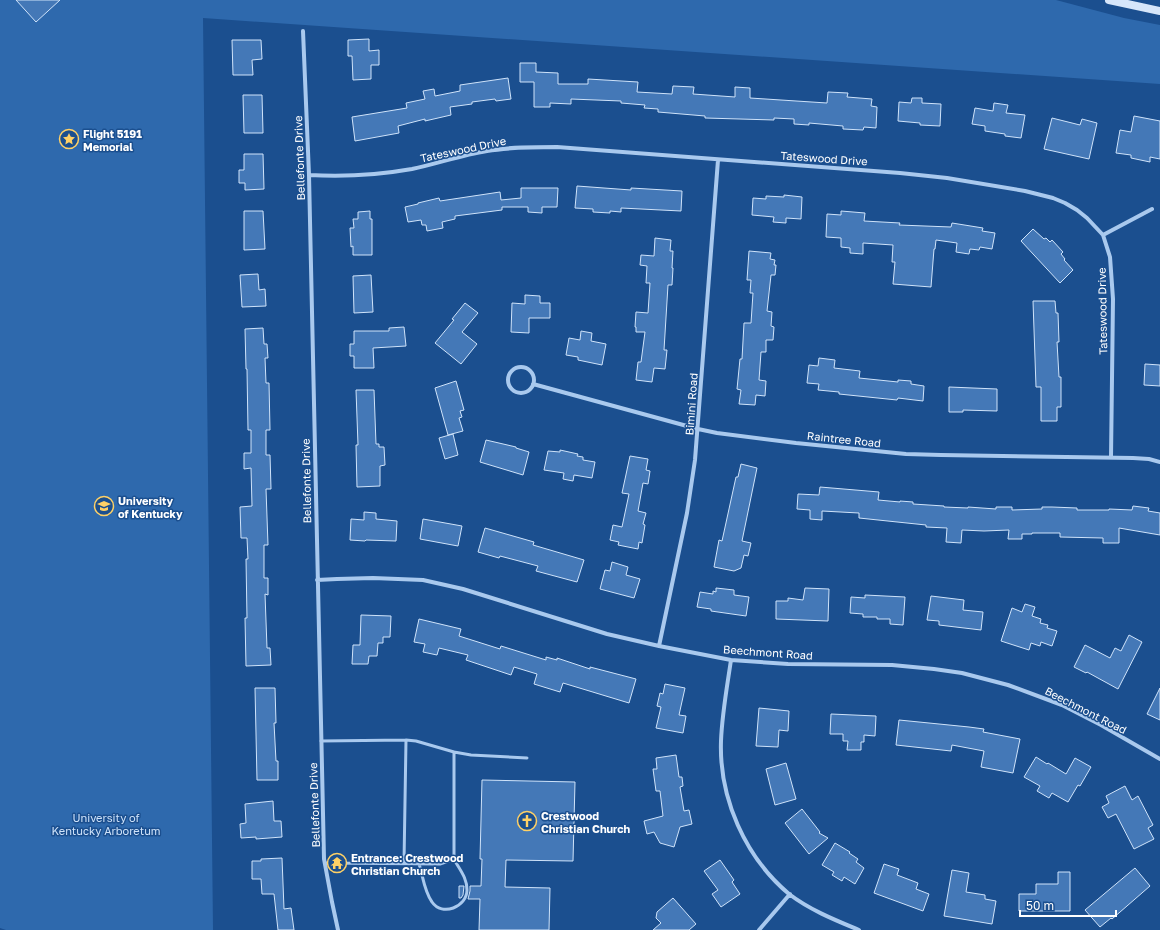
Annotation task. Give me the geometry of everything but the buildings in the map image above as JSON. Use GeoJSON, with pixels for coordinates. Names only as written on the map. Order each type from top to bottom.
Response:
{"type":"FeatureCollection","features":[{"type":"Feature","properties":{"kind":"main road"},"geometry":{"type":"LineString","coordinates":[[1109,0],[1160,11]]}},
{"type":"Feature","properties":{"kind":"street","name":"Bellefonte Drive"},"geometry":{"type":"LineString","coordinates":[[303,31],[309,175],[317,580],[325,863],[338,930]]}},
{"type":"Feature","properties":{"kind":"street","name":"Tateswood Drive"},"geometry":{"type":"LineString","coordinates":[[309,175],[362,175],[393,172],[466,155],[510,148],[557,147],[900,173],[947,178],[1025,191],[1053,198],[1077,210],[1087,218],[1103,235],[1110,257],[1113,299],[1111,457]]}},
{"type":"Feature","properties":{"kind":"street","name":"Bimini Road"},"geometry":{"type":"LineString","coordinates":[[659,646],[690,500],[695,467],[718,160]]}},
{"type":"Feature","properties":{"kind":"street"},"geometry":{"type":"LineString","coordinates":[[1103,235],[1152,209]]}},
{"type":"Feature","properties":{"kind":"street"},"geometry":{"type":"LineString","coordinates":[[516,368],[525,368],[532,372],[533,384],[531,388],[524,393],[515,392],[509,386],[508,377],[516,368]]}},
{"type":"Feature","properties":{"kind":"street","name":"Raintree Road"},"geometry":{"type":"LineString","coordinates":[[533,384],[698,429],[717,433],[796,443],[906,454],[1111,457],[1144,459],[1160,462]]}},
{"type":"Feature","properties":{"kind":"street","name":"Beechmont Road"},"geometry":{"type":"LineString","coordinates":[[317,580],[373,578],[423,580],[463,589],[607,634],[731,660],[808,664],[892,665],[962,673],[1035,694],[1100,725],[1160,759]]}},
{"type":"Feature","properties":{"kind":"street"},"geometry":{"type":"LineString","coordinates":[[731,660],[722,725],[721,742],[723,777],[735,819],[744,839],[759,862],[790,894],[818,912],[859,930]]}},
{"type":"Feature","properties":{"kind":"street"},"geometry":{"type":"LineString","coordinates":[[759,930],[790,894]]}},
{"type":"Feature","properties":{"kind":"lane"},"geometry":{"type":"LineString","coordinates":[[321,741],[406,740],[416,741],[454,752],[471,755],[527,758]]}},
{"type":"Feature","properties":{"kind":"lane"},"geometry":{"type":"LineString","coordinates":[[404,863],[406,740]]}},
{"type":"Feature","properties":{"kind":"lane"},"geometry":{"type":"LineString","coordinates":[[419,864],[427,894],[432,903],[442,910],[452,909],[462,903],[465,899],[467,891],[465,880],[463,873],[457,866],[454,859],[454,752]]}},
{"type":"Feature","properties":{"kind":"lane"},"geometry":{"type":"LineString","coordinates":[[325,863],[440,864],[454,859]]}},
{"type":"Feature","properties":{"kind":"green space","name":"University of Kentucky Arboretum"},"geometry":{"type":"Polygon","coordinates":[[[0,0],[1056,0],[1124,18],[1160,25],[1160,84],[203,18],[213,930],[6,930],[0,928],[0,0]]]}},
{"type":"Feature","properties":{"kind":"place","name":"Flight 5191 Memorial"},"geometry":{"type":"Point","coordinates":[69,139]}},
{"type":"Feature","properties":{"kind":"place","name":"University of Kentucky"},"geometry":{"type":"Point","coordinates":[104,506]}},
{"type":"Feature","properties":{"kind":"place","name":"Crestwood Christian Church"},"geometry":{"type":"Point","coordinates":[527,821]}},
{"type":"Feature","properties":{"kind":"place","name":"Entrance: Crestwood Christian Church"},"geometry":{"type":"Point","coordinates":[337,863]}}]}
